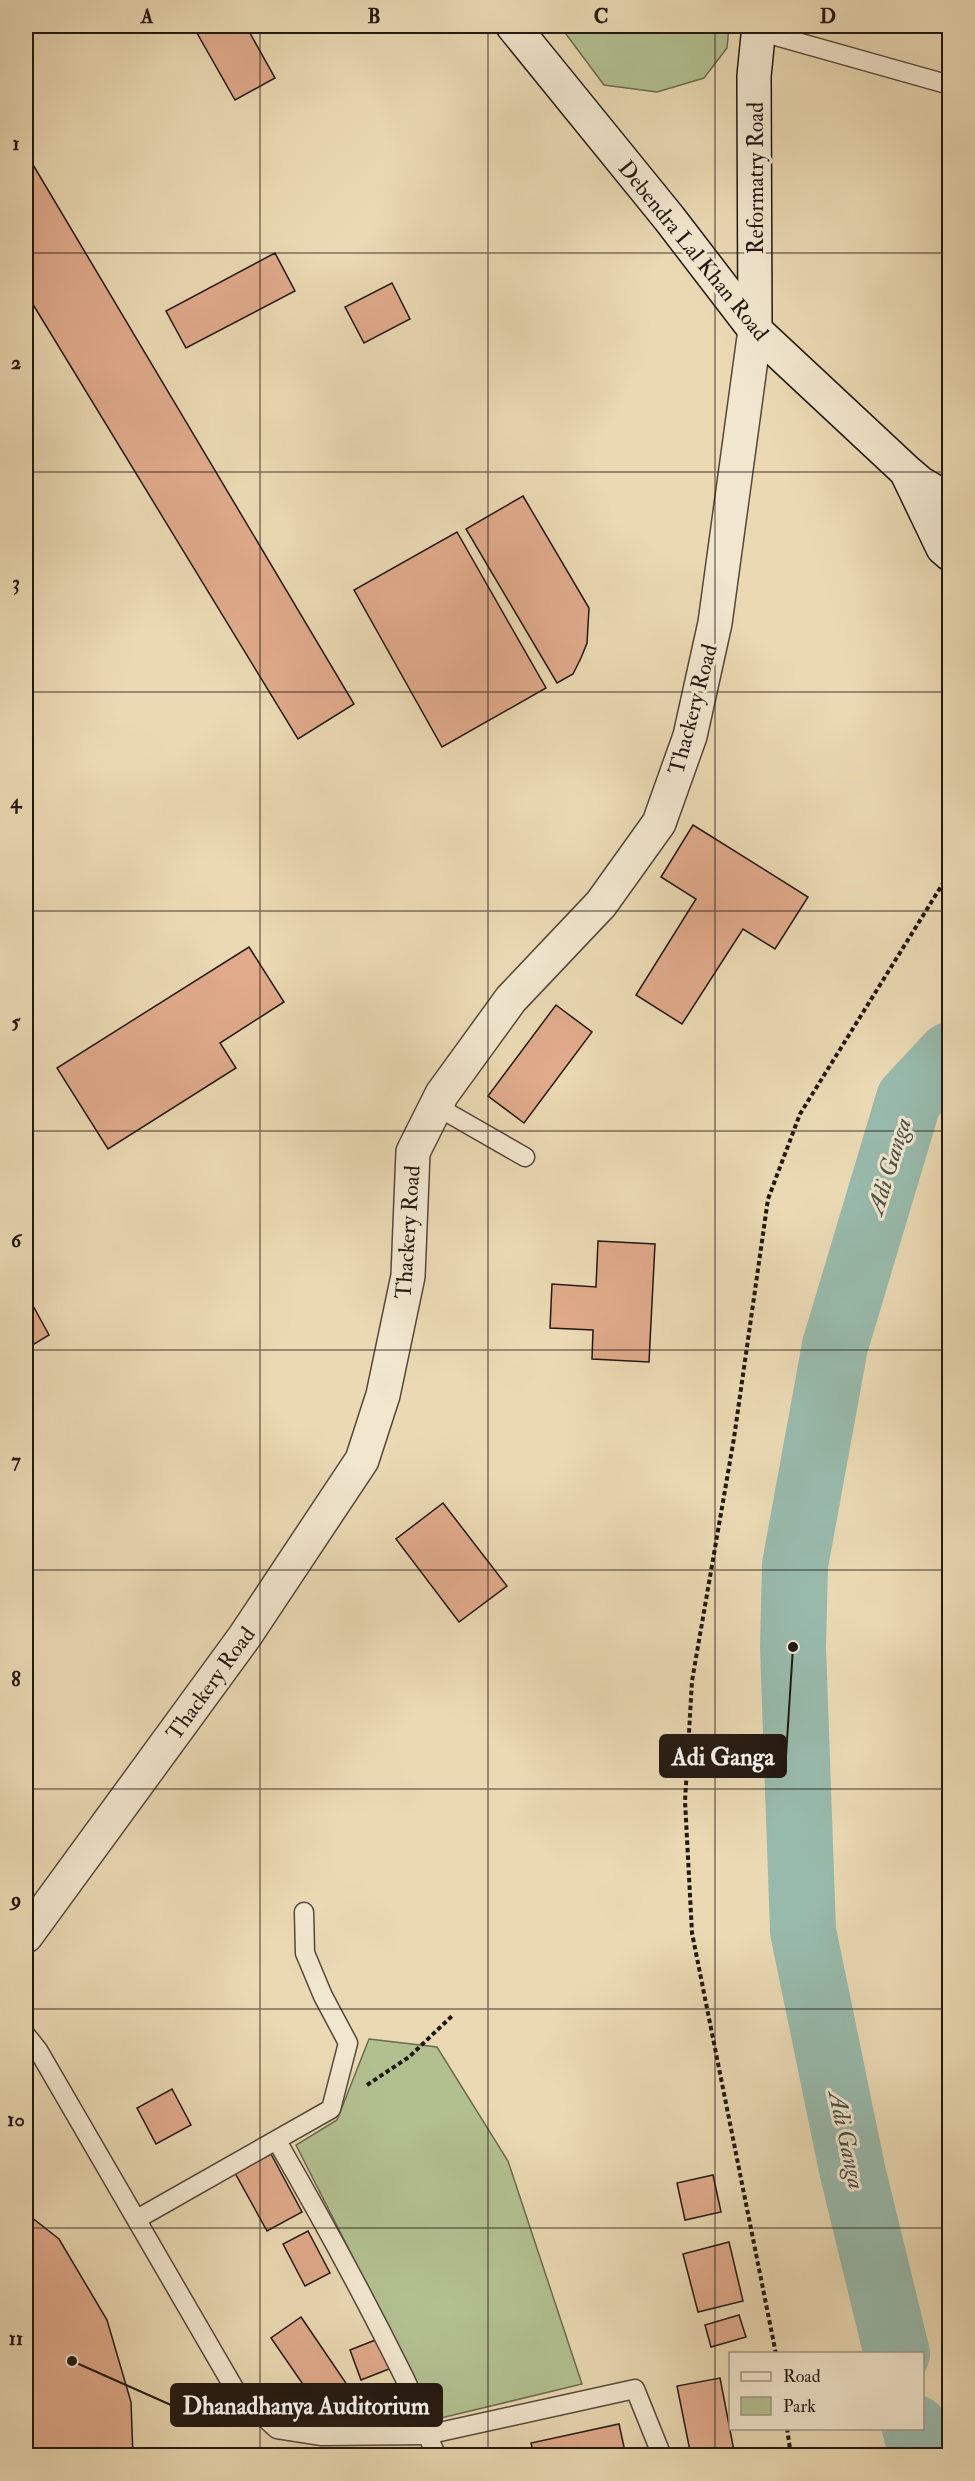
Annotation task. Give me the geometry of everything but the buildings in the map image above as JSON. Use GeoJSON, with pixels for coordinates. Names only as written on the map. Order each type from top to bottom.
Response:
{"type":"FeatureCollection","features":[{"type":"Feature","properties":{"kind":"street","name":"Debendra Lal Khan Road"},"geometry":{"type":"LineString","coordinates":[[513,26],[669,218],[755,330],[906,471],[920,483],[950,501]]}},
{"type":"Feature","properties":{"kind":"street","name":"Reformatry Road"},"geometry":{"type":"LineString","coordinates":[[755,330],[754,76],[758,28]]}},
{"type":"Feature","properties":{"kind":"street","name":"Thackery Road"},"geometry":{"type":"LineString","coordinates":[[26,1936],[245,1636],[362,1460],[383,1395],[408,1276],[413,1152],[442,1094],[511,999],[601,904],[658,823],[690,736],[715,623],[755,330]]}},
{"type":"Feature","properties":{"kind":"street"},"geometry":{"type":"LineString","coordinates":[[906,471],[944,548],[950,554]]}},
{"type":"Feature","properties":{"kind":"lane"},"geometry":{"type":"LineString","coordinates":[[758,28],[950,85]]}},
{"type":"Feature","properties":{"kind":"lane"},"geometry":{"type":"LineString","coordinates":[[436,1106],[525,1157]]}},
{"type":"Feature","properties":{"kind":"lane"},"geometry":{"type":"LineString","coordinates":[[137,2219],[331,2109],[348,2043],[323,1996],[305,1953],[304,1912]]}},
{"type":"Feature","properties":{"kind":"lane"},"geometry":{"type":"LineString","coordinates":[[26,2035],[38,2050],[237,2393],[277,2429],[322,2436],[426,2435],[635,2389],[662,2456]]}},
{"type":"Feature","properties":{"kind":"lane"},"geometry":{"type":"LineString","coordinates":[[277,2140],[342,2254],[406,2382],[436,2456]]}},
{"type":"Feature","properties":{"kind":"path"},"geometry":{"type":"LineString","coordinates":[[776,2352],[692,1933],[685,1801],[692,1681],[734,1438],[768,1199],[800,1114],[950,872]]}},
{"type":"Feature","properties":{"kind":"path"},"geometry":{"type":"LineString","coordinates":[[331,2109],[409,2057],[452,2016]]}},
{"type":"Feature","properties":{"kind":"path"},"geometry":{"type":"LineString","coordinates":[[787,2430],[791,2456]]}},
{"type":"Feature","properties":{"kind":"green space"},"geometry":{"type":"Polygon","coordinates":[[[560,26],[729,26],[727,48],[704,78],[657,92],[604,85],[560,26]]]}},
{"type":"Feature","properties":{"kind":"green space"},"geometry":{"type":"Polygon","coordinates":[[[369,2039],[437,2047],[508,2161],[582,2384],[433,2420],[296,2145],[337,2120],[369,2039]]]}},
{"type":"Feature","properties":{"kind":"waterway","name":"Adi Ganga"},"geometry":{"type":"LineString","coordinates":[[897,2352],[852,2169],[803,1931],[793,1647],[795,1565],[835,1346],[909,1099],[950,1055]]}},
{"type":"Feature","properties":{"kind":"waterway","name":"Adi Ganga"},"geometry":{"type":"LineString","coordinates":[[916,2430],[922,2456]]}},
{"type":"Feature","properties":{"kind":"place","name":"Adi Ganga"},"geometry":{"type":"Point","coordinates":[793,1647]}},
{"type":"Feature","properties":{"kind":"place","name":"Dhanadhanya Auditorium"},"geometry":{"type":"Point","coordinates":[72,2361]}}]}
